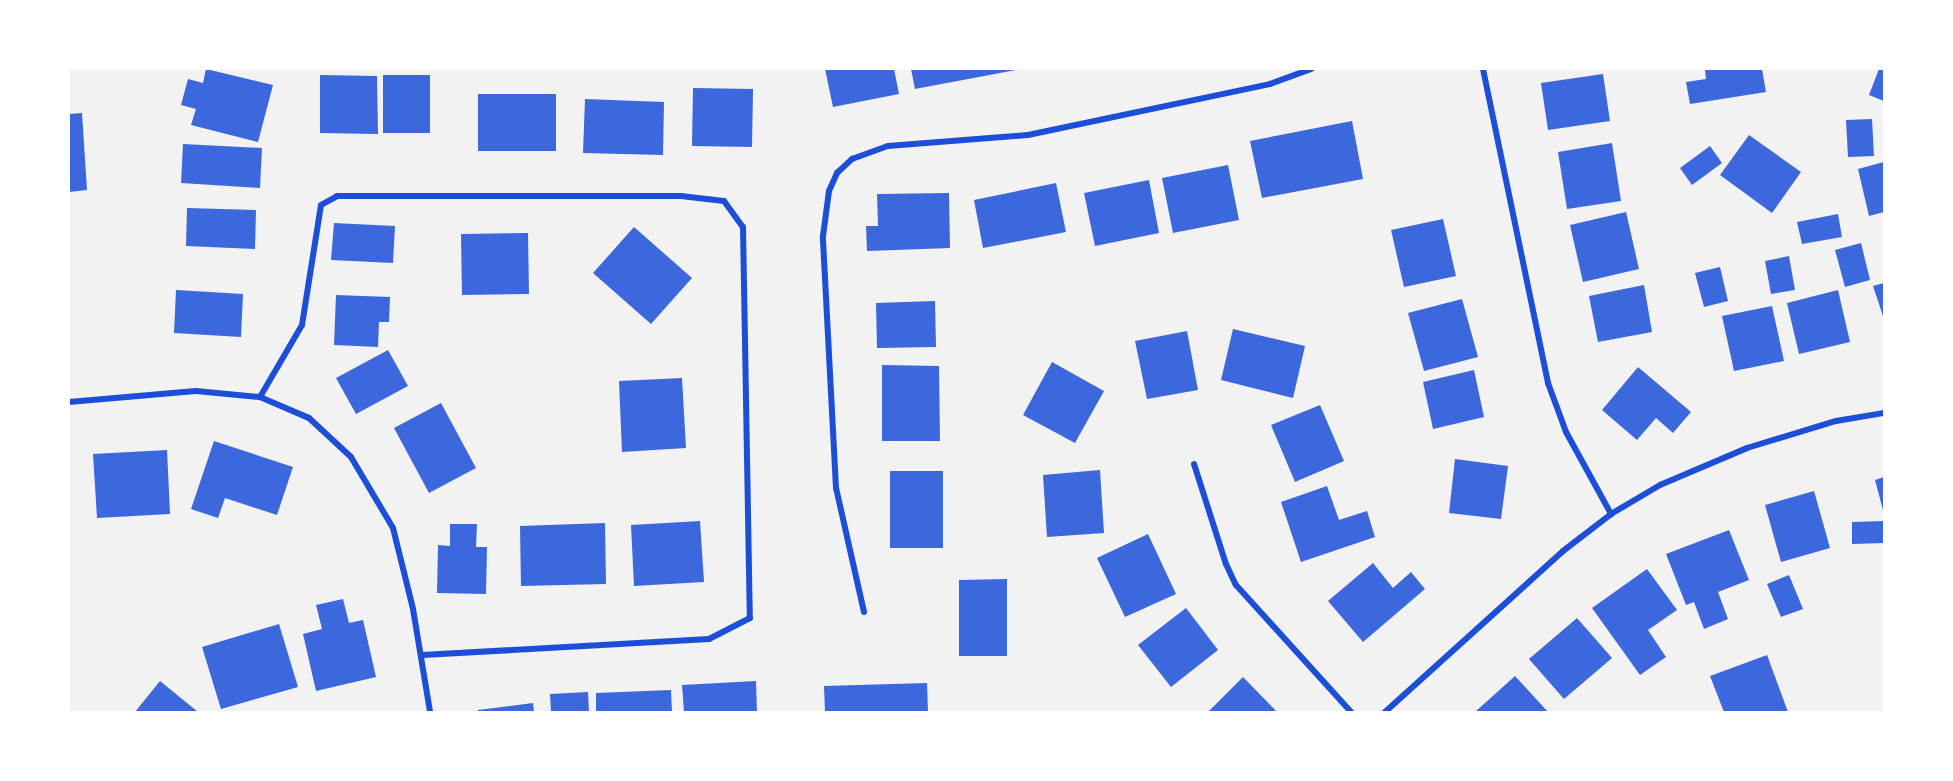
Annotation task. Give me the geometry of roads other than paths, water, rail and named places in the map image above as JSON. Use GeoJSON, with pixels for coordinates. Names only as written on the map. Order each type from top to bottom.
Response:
{"type":"FeatureCollection","features":[{"type":"Feature","properties":{"kind":"street"},"geometry":{"type":"LineString","coordinates":[[864,612],[836,488],[823,236],[829,191],[837,173],[852,159],[888,146],[1028,135],[1270,84],[1311,69]]}},
{"type":"Feature","properties":{"kind":"street"},"geometry":{"type":"LineString","coordinates":[[1484,69],[1548,383],[1566,432],[1611,514]]}},
{"type":"Feature","properties":{"kind":"street"},"geometry":{"type":"LineString","coordinates":[[260,397],[302,325],[321,205],[337,196],[681,196],[724,201],[743,227],[750,618],[709,639],[422,655]]}},
{"type":"Feature","properties":{"kind":"street"},"geometry":{"type":"LineString","coordinates":[[69,402],[196,391],[260,397],[309,418],[351,457],[393,528],[422,655],[430,712]]}},
{"type":"Feature","properties":{"kind":"street"},"geometry":{"type":"LineString","coordinates":[[1385,712],[1563,550],[1611,514],[1660,485],[1747,448],[1836,422],[1884,413]]}},
{"type":"Feature","properties":{"kind":"street"},"geometry":{"type":"LineString","coordinates":[[1194,464],[1226,564],[1236,585],[1350,712]]}}]}
